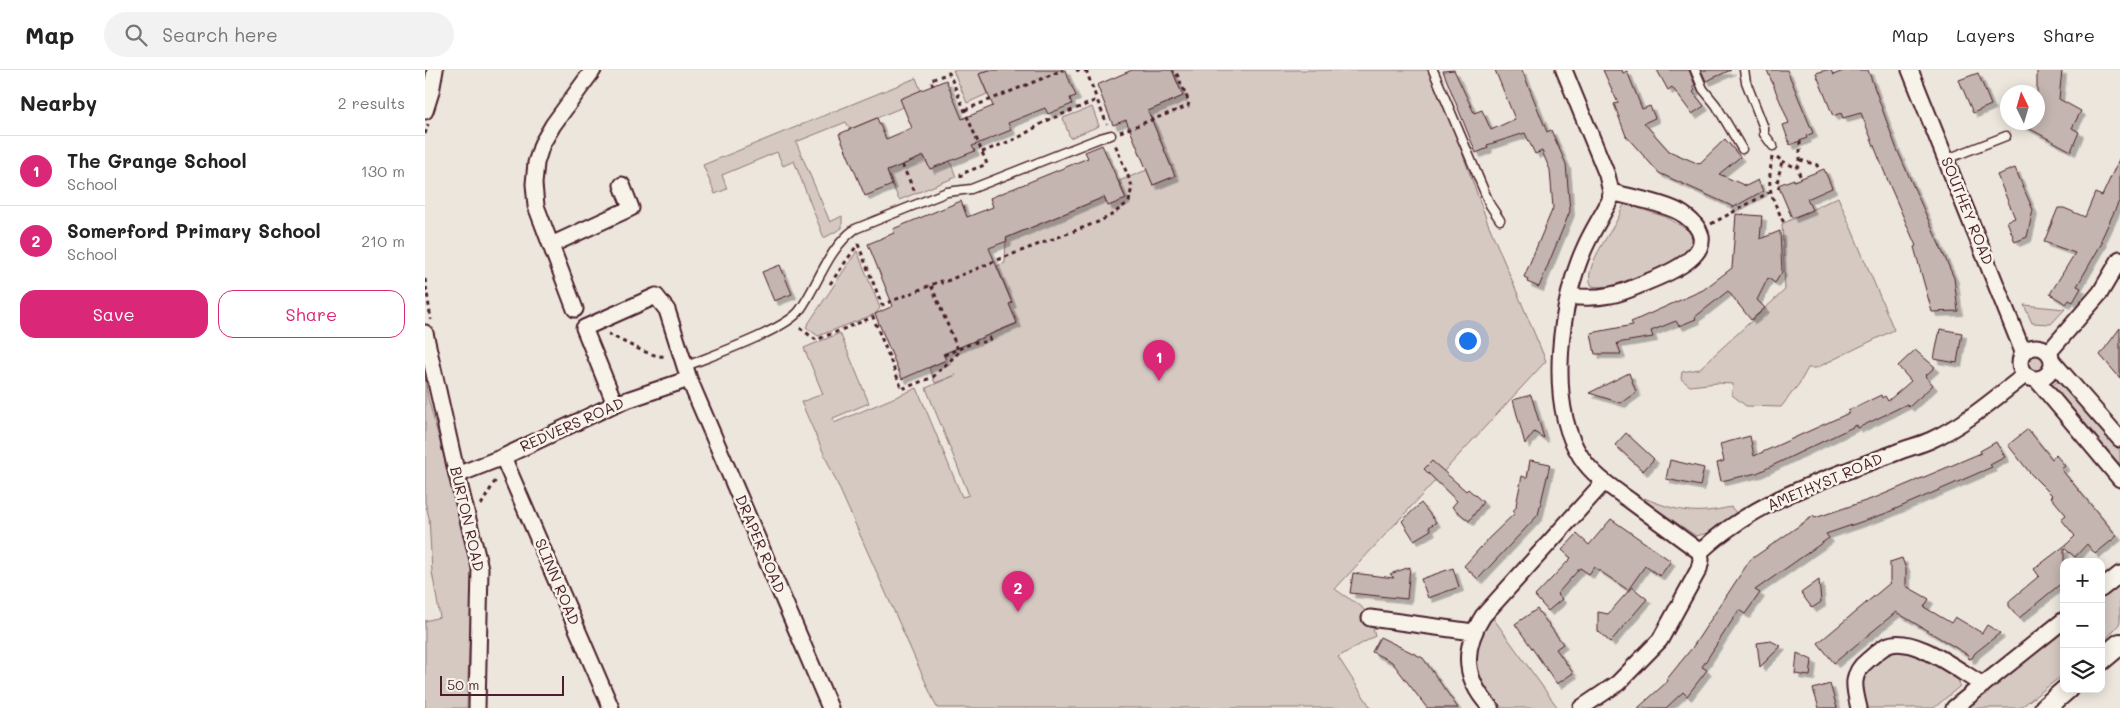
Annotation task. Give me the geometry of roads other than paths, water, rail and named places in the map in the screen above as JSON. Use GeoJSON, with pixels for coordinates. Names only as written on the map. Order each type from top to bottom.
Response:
{"type":"FeatureCollection","features":[{"type":"Feature","properties":{"kind":"main road"},"geometry":{"type":"LineString","coordinates":[[2105,657],[2120,644]]}},
{"type":"Feature","properties":{"kind":"main road"},"geometry":{"type":"LineString","coordinates":[[2045,708],[2062,693]]}},
{"type":"Feature","properties":{"kind":"street"},"geometry":{"type":"LineString","coordinates":[[425,111],[435,70]]}},
{"type":"Feature","properties":{"kind":"street"},"geometry":{"type":"LineString","coordinates":[[575,309],[536,206],[534,184],[536,163],[542,144],[553,125],[593,70]]}},
{"type":"Feature","properties":{"kind":"street"},"geometry":{"type":"LineString","coordinates":[[1564,70],[1607,175],[1611,192],[1607,206],[1585,246],[1569,296],[1563,325],[1560,350],[1562,396],[1569,432],[1581,457],[1605,482],[1700,552],[1701,560],[1699,569],[1660,640],[1618,682],[1581,708]]}},
{"type":"Feature","properties":{"kind":"street","name":"SOUTHEY ROAD"},"geometry":{"type":"LineString","coordinates":[[1910,70],[2023,352]]}},
{"type":"Feature","properties":{"kind":"street"},"geometry":{"type":"LineString","coordinates":[[551,245],[631,208],[622,185]]}},
{"type":"Feature","properties":{"kind":"street"},"geometry":{"type":"LineString","coordinates":[[1569,296],[1585,298],[1613,295],[1678,268],[1689,261],[1699,250],[1701,237],[1696,226],[1683,214],[1611,192]]}},
{"type":"Feature","properties":{"kind":"street"},"geometry":{"type":"LineString","coordinates":[[2030,377],[2045,377],[2049,373],[2050,357],[2100,293],[2120,259]]}},
{"type":"Feature","properties":{"kind":"street","name":"DRAPER ROAD"},"geometry":{"type":"LineString","coordinates":[[615,404],[584,328],[656,296],[667,310],[685,366],[830,708]]}},
{"type":"Feature","properties":{"kind":"street","name":"BURTON ROAD"},"geometry":{"type":"LineString","coordinates":[[425,333],[480,568],[477,708]]}},
{"type":"Feature","properties":{"kind":"street"},"geometry":{"type":"LineString","coordinates":[[2120,439],[2050,357],[2045,348],[2033,346],[2023,352],[2019,365],[2120,479]]}},
{"type":"Feature","properties":{"kind":"street","name":"REDVERS ROAD"},"geometry":{"type":"LineString","coordinates":[[457,475],[503,456],[615,404],[685,366]]}},
{"type":"Feature","properties":{"kind":"street","name":"AMETHYST ROAD"},"geometry":{"type":"LineString","coordinates":[[1700,552],[1712,540],[1759,509],[1796,490],[1930,440],[1959,426],[2030,377]]}},
{"type":"Feature","properties":{"kind":"street","name":"SLINN ROAD"},"geometry":{"type":"LineString","coordinates":[[503,456],[611,708]]}},
{"type":"Feature","properties":{"kind":"street"},"geometry":{"type":"LineString","coordinates":[[1491,708],[1474,684],[1471,674],[1469,654],[1473,632],[1483,616],[1605,482]]}},
{"type":"Feature","properties":{"kind":"street"},"geometry":{"type":"LineString","coordinates":[[2105,586],[2120,574]]}},
{"type":"Feature","properties":{"kind":"street"},"geometry":{"type":"LineString","coordinates":[[1370,618],[1473,632]]}},
{"type":"Feature","properties":{"kind":"street"},"geometry":{"type":"LineString","coordinates":[[1954,708],[2060,623]]}},
{"type":"Feature","properties":{"kind":"street"},"geometry":{"type":"LineString","coordinates":[[1859,708],[1855,692],[1855,678],[1859,667],[1887,645],[1900,642],[1915,645],[1983,685]]}},
{"type":"Feature","properties":{"kind":"lane"},"geometry":{"type":"LineString","coordinates":[[1433,70],[1489,205],[1500,220]]}},
{"type":"Feature","properties":{"kind":"lane"},"geometry":{"type":"LineString","coordinates":[[1695,70],[1703,89],[1716,105],[1742,149]]}},
{"type":"Feature","properties":{"kind":"lane"},"geometry":{"type":"LineString","coordinates":[[1744,70],[1746,82],[1764,128],[1764,134],[1773,146]]}},
{"type":"Feature","properties":{"kind":"lane"},"geometry":{"type":"LineString","coordinates":[[685,366],[783,325],[799,311],[819,274],[842,238],[855,229],[947,192],[971,189],[1111,135]]}},
{"type":"Feature","properties":{"kind":"lane"},"geometry":{"type":"LineString","coordinates":[[1947,159],[2006,136]]}},
{"type":"Feature","properties":{"kind":"place","name":"The Grange School"},"geometry":{"type":"Point","coordinates":[1159,381]}},
{"type":"Feature","properties":{"kind":"place","name":"Somerford Primary School"},"geometry":{"type":"Point","coordinates":[1018,612]}}]}
